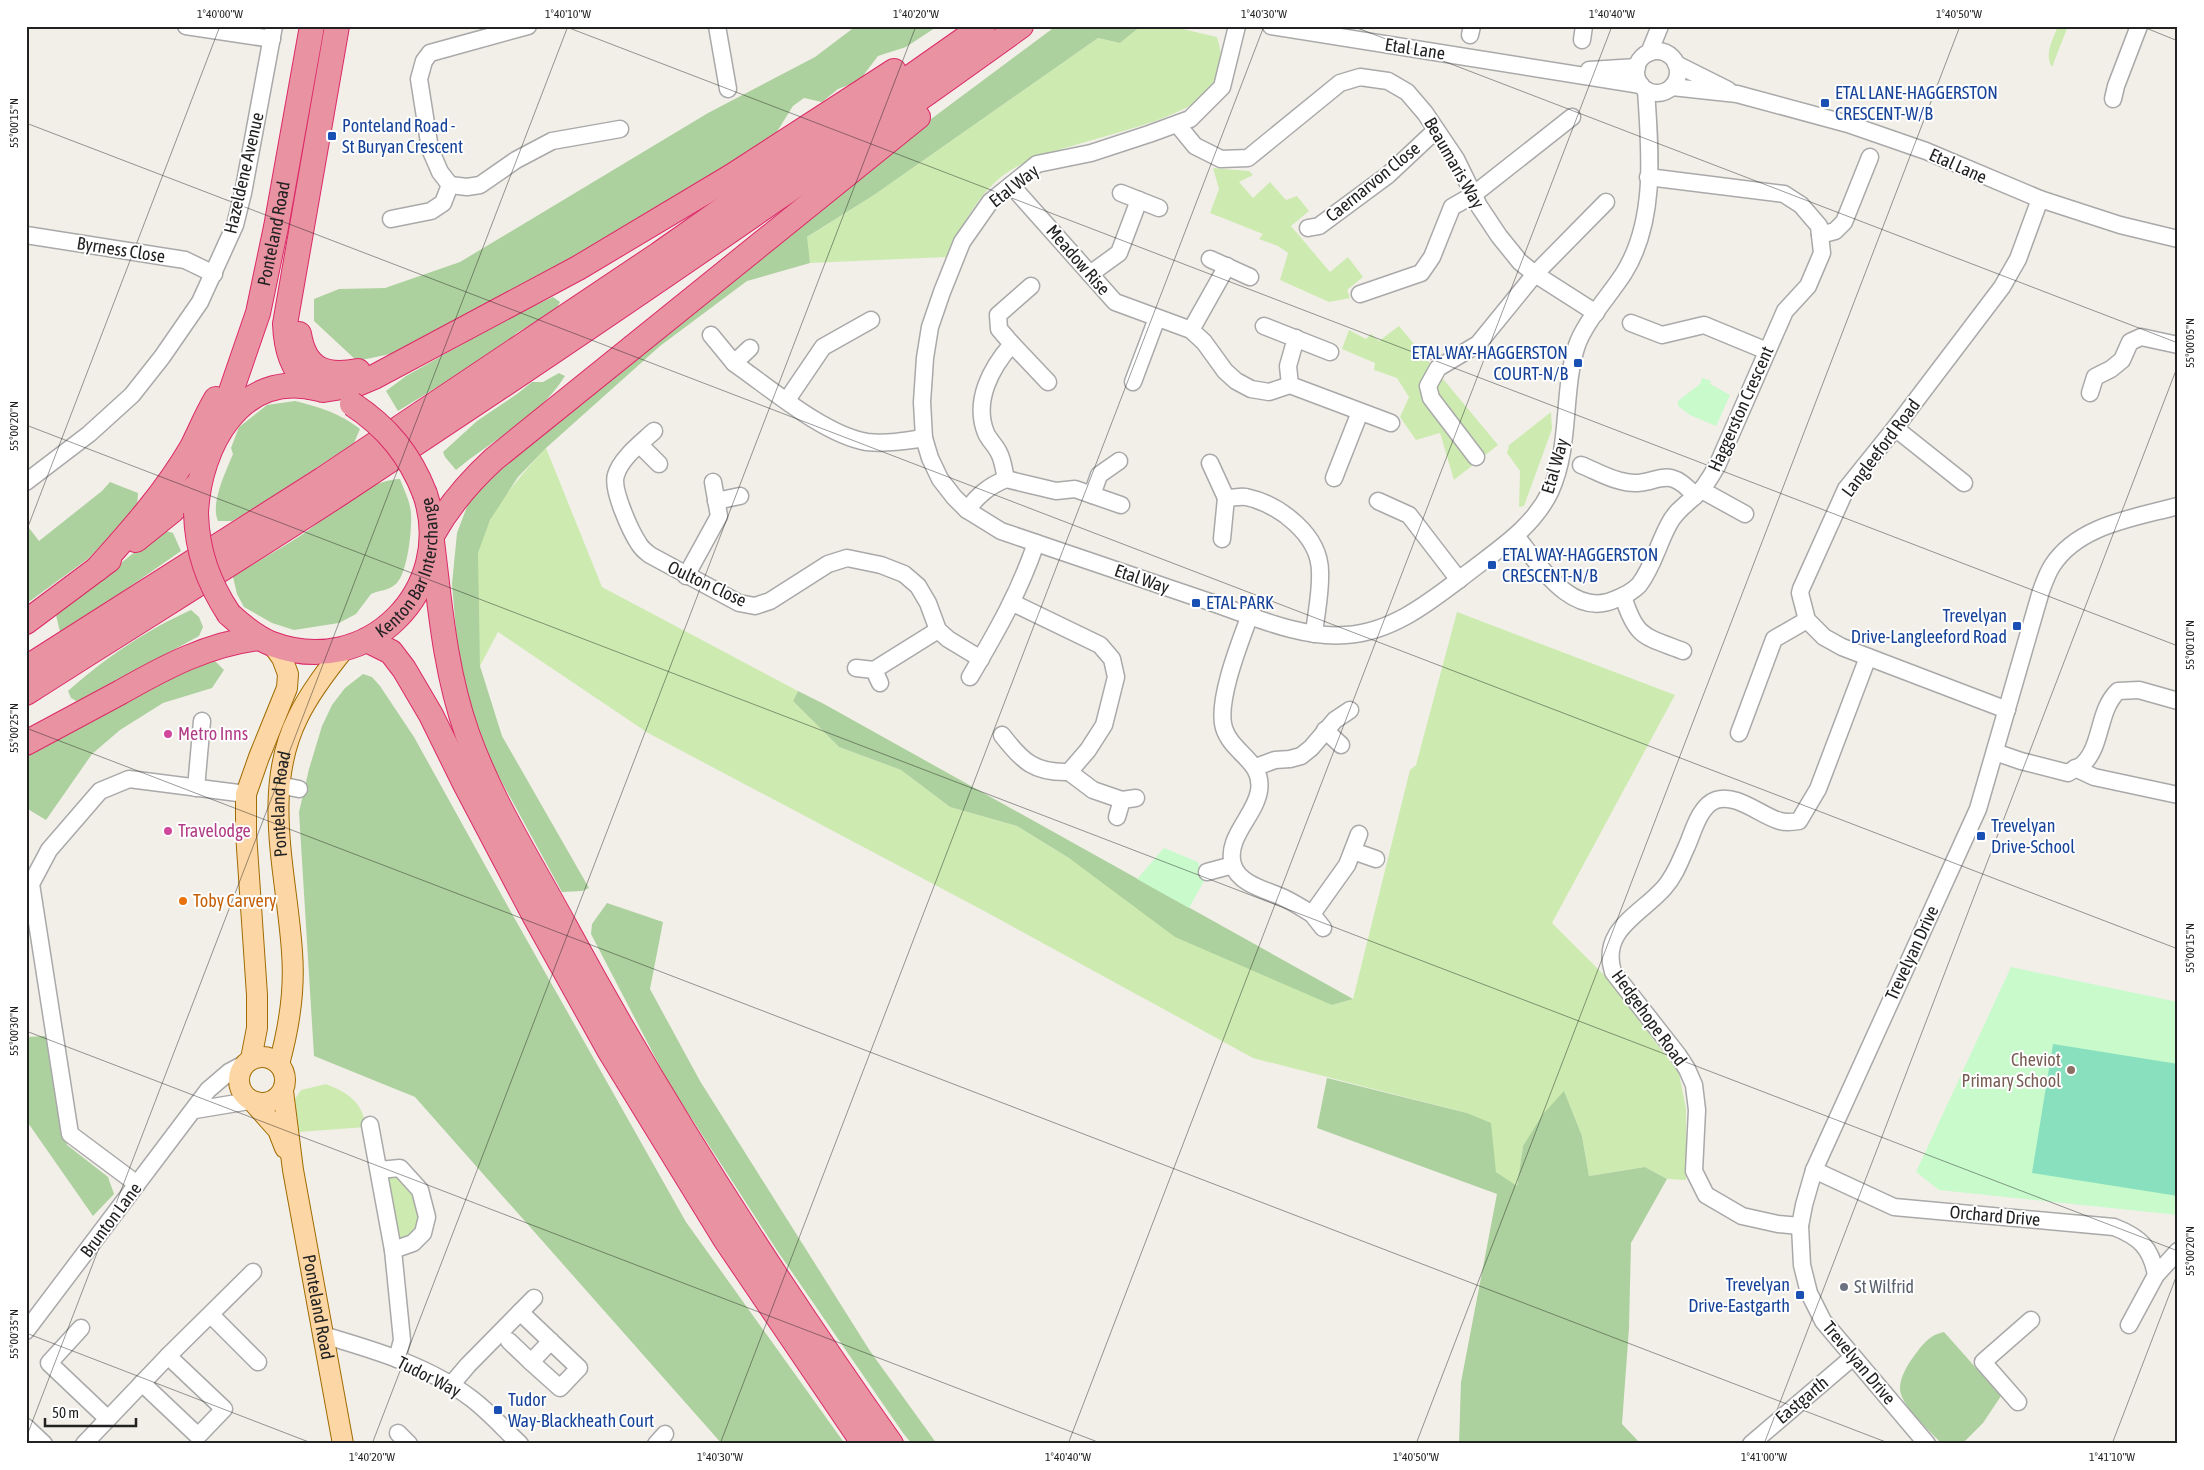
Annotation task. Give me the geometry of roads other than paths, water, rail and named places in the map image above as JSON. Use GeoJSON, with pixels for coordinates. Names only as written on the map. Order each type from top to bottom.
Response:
{"type":"FeatureCollection","features":[{"type":"Feature","properties":{"kind":"highway","name":"Ponteland Road"},"geometry":{"type":"LineString","coordinates":[[216,435],[258,313],[276,227],[312,26]]}},
{"type":"Feature","properties":{"kind":"highway","name":"Ponteland Road"},"geometry":{"type":"LineString","coordinates":[[317,388],[299,375],[291,362],[286,343],[286,324],[337,26]]}},
{"type":"Feature","properties":{"kind":"highway"},"geometry":{"type":"LineString","coordinates":[[317,388],[356,385],[578,268],[732,176],[899,68],[977,26]]}},
{"type":"Feature","properties":{"kind":"highway"},"geometry":{"type":"LineString","coordinates":[[26,668],[324,479],[668,248],[983,26]]}},
{"type":"Feature","properties":{"kind":"highway"},"geometry":{"type":"LineString","coordinates":[[891,1444],[777,1279],[678,1122],[604,998],[483,774],[467,734],[449,670],[433,538],[456,498],[471,480],[494,459],[953,90],[1017,29]]}},
{"type":"Feature","properties":{"kind":"highway"},"geometry":{"type":"LineString","coordinates":[[26,693],[335,496],[506,382],[833,160],[1017,29]]}},
{"type":"Feature","properties":{"kind":"highway"},"geometry":{"type":"LineString","coordinates":[[291,289],[300,344],[308,359],[321,370],[341,374],[408,359]]}},
{"type":"Feature","properties":{"kind":"highway"},"geometry":{"type":"LineString","coordinates":[[97,568],[132,530],[161,494],[192,447],[251,333]]}},
{"type":"Feature","properties":{"kind":"highway","name":"Kenton Bar Interchange"},"geometry":{"type":"LineString","coordinates":[[291,386],[317,388],[352,404],[379,424],[402,449],[419,478],[425,494],[433,538],[428,566],[415,596],[406,610],[388,627],[367,640],[345,648],[308,652],[266,641],[243,627],[229,614],[215,591],[204,566],[196,531],[196,513],[199,483],[206,458],[216,435],[239,406],[255,396],[272,389],[291,386]]}},
{"type":"Feature","properties":{"kind":"highway"},"geometry":{"type":"LineString","coordinates":[[26,622],[172,511],[199,483]]}},
{"type":"Feature","properties":{"kind":"highway"},"geometry":{"type":"LineString","coordinates":[[367,640],[391,652],[404,669],[431,715],[531,908],[609,1050],[725,1239],[864,1444]]}},
{"type":"Feature","properties":{"kind":"highway"},"geometry":{"type":"LineString","coordinates":[[26,743],[182,660],[217,645],[266,641]]}},
{"type":"Feature","properties":{"kind":"main road","name":"Ponteland Road"},"geometry":{"type":"LineString","coordinates":[[247,1062],[257,1028],[257,995],[246,833],[246,794],[259,756],[288,688],[288,674],[282,658],[266,641]]}},
{"type":"Feature","properties":{"kind":"main road","name":"Ponteland Road"},"geometry":{"type":"LineString","coordinates":[[279,1064],[287,1036],[291,995],[292,953],[280,851],[279,785],[285,754],[297,718],[345,648]]}},
{"type":"Feature","properties":{"kind":"main road"},"geometry":{"type":"LineString","coordinates":[[265,1057],[279,1064],[284,1072],[285,1081],[283,1091],[276,1099],[266,1104],[252,1102],[238,1087],[238,1075],[247,1062],[265,1057]]}},
{"type":"Feature","properties":{"kind":"main road","name":"Ponteland Road"},"geometry":{"type":"LineString","coordinates":[[283,1091],[293,1170],[343,1444]]}},
{"type":"Feature","properties":{"kind":"main road","name":"Ponteland Road"},"geometry":{"type":"LineString","coordinates":[[252,1102],[278,1130],[293,1170]]}},
{"type":"Feature","properties":{"kind":"street"},"geometry":{"type":"LineString","coordinates":[[186,26],[273,33]]}},
{"type":"Feature","properties":{"kind":"street"},"geometry":{"type":"LineString","coordinates":[[450,185],[440,172],[430,149],[419,80],[424,61],[430,53],[528,26]]}},
{"type":"Feature","properties":{"kind":"street"},"geometry":{"type":"LineString","coordinates":[[717,26],[728,90]]}},
{"type":"Feature","properties":{"kind":"street","name":"Etal Way"},"geometry":{"type":"LineString","coordinates":[[1237,26],[1222,87],[1190,119],[1091,152],[1037,164],[990,202],[962,242],[930,327],[925,358],[922,402],[924,438],[930,458],[940,479],[967,510],[1001,531],[1250,615],[1314,634],[1346,635],[1372,631],[1398,622],[1459,580],[1516,536],[1537,515],[1551,490],[1564,443],[1567,390],[1576,345],[1624,273],[1638,245],[1647,210],[1649,129],[1643,87]]}},
{"type":"Feature","properties":{"kind":"street","name":"Etal Lane"},"geometry":{"type":"LineString","coordinates":[[1271,26],[1559,71],[1643,87]]}},
{"type":"Feature","properties":{"kind":"street"},"geometry":{"type":"LineString","coordinates":[[1662,26],[1678,76],[1669,89],[1656,93],[1643,87],[1637,76],[1638,67],[1642,59],[1650,53],[1662,26]]}},
{"type":"Feature","properties":{"kind":"street"},"geometry":{"type":"LineString","coordinates":[[2113,99],[2139,26]]}},
{"type":"Feature","properties":{"kind":"street","name":"Hazeldene Avenue"},"geometry":{"type":"LineString","coordinates":[[26,482],[89,434],[132,395],[168,349],[200,302],[235,225],[243,193],[273,33]]}},
{"type":"Feature","properties":{"kind":"street"},"geometry":{"type":"LineString","coordinates":[[1650,53],[1659,52],[1672,59]]}},
{"type":"Feature","properties":{"kind":"street","name":"Etal Lane"},"geometry":{"type":"LineString","coordinates":[[1672,59],[1737,94]]}},
{"type":"Feature","properties":{"kind":"street","name":"Etal Lane"},"geometry":{"type":"LineString","coordinates":[[1559,71],[1638,67]]}},
{"type":"Feature","properties":{"kind":"street","name":"Beaumaris Way"},"geometry":{"type":"LineString","coordinates":[[1177,124],[1195,146],[1221,159],[1248,158],[1340,83],[1360,77],[1388,81],[1407,92],[1426,113],[1456,159],[1473,195],[1499,236],[1520,262],[1535,274],[1596,313]]}},
{"type":"Feature","properties":{"kind":"street","name":"Etal Way"},"geometry":{"type":"LineString","coordinates":[[1649,129],[1669,89]]}},
{"type":"Feature","properties":{"kind":"street","name":"Etal Lane"},"geometry":{"type":"LineString","coordinates":[[1669,89],[1737,94],[1848,124],[1885,136],[2040,199],[2103,220],[2178,239]]}},
{"type":"Feature","properties":{"kind":"street"},"geometry":{"type":"LineString","coordinates":[[1360,294],[1421,273],[1432,257],[1452,207],[1473,195],[1572,117]]}},
{"type":"Feature","properties":{"kind":"street"},"geometry":{"type":"LineString","coordinates":[[450,185],[480,185],[516,160],[552,141],[620,130]]}},
{"type":"Feature","properties":{"kind":"street","name":"Caernarvon Close"},"geometry":{"type":"LineString","coordinates":[[1308,228],[1320,226],[1388,175],[1436,130]]}},
{"type":"Feature","properties":{"kind":"street"},"geometry":{"type":"LineString","coordinates":[[1820,234],[1835,230],[1844,222],[1870,157]]}},
{"type":"Feature","properties":{"kind":"street","name":"Haggerston Crescent"},"geometry":{"type":"LineString","coordinates":[[1516,536],[1560,588],[1575,598],[1594,604],[1609,603],[1638,586],[1650,568],[1676,512],[1698,492],[1727,446],[1785,311],[1808,286],[1822,253],[1819,226],[1802,205],[1784,194],[1648,178]]}},
{"type":"Feature","properties":{"kind":"street"},"geometry":{"type":"LineString","coordinates":[[391,219],[431,212],[443,203],[450,185]]}},
{"type":"Feature","properties":{"kind":"street","name":"Meadow Rise"},"geometry":{"type":"LineString","coordinates":[[1011,185],[1115,302],[1191,330],[1204,342],[1224,371],[1236,381],[1251,389],[1269,392],[1290,385]]}},
{"type":"Feature","properties":{"kind":"street"},"geometry":{"type":"LineString","coordinates":[[1121,192],[1159,208]]}},
{"type":"Feature","properties":{"kind":"street","name":"Langleeford Road"},"geometry":{"type":"LineString","coordinates":[[1807,620],[1800,593],[1846,489],[2002,287],[2018,258],[2040,199]]}},
{"type":"Feature","properties":{"kind":"street"},"geometry":{"type":"LineString","coordinates":[[1090,274],[1119,253],[1139,200]]}},
{"type":"Feature","properties":{"kind":"street"},"geometry":{"type":"LineString","coordinates":[[1476,457],[1431,398],[1428,386],[1438,368],[1478,344],[1535,274],[1606,202]]}},
{"type":"Feature","properties":{"kind":"street","name":"Byrness Close"},"geometry":{"type":"LineString","coordinates":[[26,235],[185,260],[214,274]]}},
{"type":"Feature","properties":{"kind":"street"},"geometry":{"type":"LineString","coordinates":[[1210,259],[1250,277]]}},
{"type":"Feature","properties":{"kind":"street"},"geometry":{"type":"LineString","coordinates":[[1191,330],[1227,266]]}},
{"type":"Feature","properties":{"kind":"street"},"geometry":{"type":"LineString","coordinates":[[1031,286],[998,315],[999,329],[1048,382]]}},
{"type":"Feature","properties":{"kind":"street"},"geometry":{"type":"LineString","coordinates":[[1133,382],[1157,318]]}},
{"type":"Feature","properties":{"kind":"street"},"geometry":{"type":"LineString","coordinates":[[786,400],[823,347],[871,320]]}},
{"type":"Feature","properties":{"kind":"street"},"geometry":{"type":"LineString","coordinates":[[1631,323],[1662,335],[1704,325],[1767,351]]}},
{"type":"Feature","properties":{"kind":"street"},"geometry":{"type":"LineString","coordinates":[[1264,326],[1330,352]]}},
{"type":"Feature","properties":{"kind":"street"},"geometry":{"type":"LineString","coordinates":[[712,335],[734,363],[786,400],[841,434],[866,442],[895,442],[924,438]]}},
{"type":"Feature","properties":{"kind":"street"},"geometry":{"type":"LineString","coordinates":[[2090,393],[2095,376],[2111,369],[2122,360],[2130,342],[2142,337],[2178,345]]}},
{"type":"Feature","properties":{"kind":"street"},"geometry":{"type":"LineString","coordinates":[[1296,338],[1288,366],[1290,385],[1391,423]]}},
{"type":"Feature","properties":{"kind":"street"},"geometry":{"type":"LineString","coordinates":[[1006,480],[1000,454],[986,434],[981,408],[992,369],[1012,344]]}},
{"type":"Feature","properties":{"kind":"street"},"geometry":{"type":"LineString","coordinates":[[734,363],[750,348]]}},
{"type":"Feature","properties":{"kind":"street"},"geometry":{"type":"LineString","coordinates":[[1334,478],[1360,412]]}},
{"type":"Feature","properties":{"kind":"street"},"geometry":{"type":"LineString","coordinates":[[1895,428],[1964,483]]}},
{"type":"Feature","properties":{"kind":"street","name":"Oulton Close"},"geometry":{"type":"LineString","coordinates":[[654,431],[620,466],[615,476],[615,488],[633,534],[640,546],[650,556],[739,603],[754,606],[770,601],[828,564],[847,558],[881,565],[904,574],[918,586],[928,603],[938,630]]}},
{"type":"Feature","properties":{"kind":"street"},"geometry":{"type":"LineString","coordinates":[[640,444],[659,464]]}},
{"type":"Feature","properties":{"kind":"street"},"geometry":{"type":"LineString","coordinates":[[1092,494],[1099,475],[1119,460]]}},
{"type":"Feature","properties":{"kind":"street"},"geometry":{"type":"LineString","coordinates":[[1210,463],[1226,498],[1222,539]]}},
{"type":"Feature","properties":{"kind":"street"},"geometry":{"type":"LineString","coordinates":[[1581,465],[1621,481],[1638,483],[1672,477],[1698,492],[1707,493],[1745,514]]}},
{"type":"Feature","properties":{"kind":"street"},"geometry":{"type":"LineString","coordinates":[[967,510],[977,497],[992,485],[1006,480],[1056,492],[1075,489],[1121,505]]}},
{"type":"Feature","properties":{"kind":"street"},"geometry":{"type":"LineString","coordinates":[[686,576],[719,516],[713,482]]}},
{"type":"Feature","properties":{"kind":"street"},"geometry":{"type":"LineString","coordinates":[[716,501],[740,496]]}},
{"type":"Feature","properties":{"kind":"street"},"geometry":{"type":"LineString","coordinates":[[1226,498],[1245,497],[1276,509],[1298,525],[1315,549],[1321,571],[1314,634]]}},
{"type":"Feature","properties":{"kind":"street"},"geometry":{"type":"LineString","coordinates":[[1378,501],[1409,515],[1459,580]]}},
{"type":"Feature","properties":{"kind":"street","name":"Trevelyan Drive"},"geometry":{"type":"LineString","coordinates":[[1927,1444],[1823,1321],[1809,1293],[1802,1265],[1800,1226],[1804,1205],[1814,1170],[1978,809],[2041,591],[2051,567],[2066,549],[2086,534],[2125,520],[2178,506]]}},
{"type":"Feature","properties":{"kind":"street"},"geometry":{"type":"LineString","coordinates":[[970,676],[1012,604],[1036,543]]}},
{"type":"Feature","properties":{"kind":"street"},"geometry":{"type":"LineString","coordinates":[[1623,596],[1629,618],[1637,630],[1654,640],[1682,652]]}},
{"type":"Feature","properties":{"kind":"street"},"geometry":{"type":"LineString","coordinates":[[1012,604],[1100,645],[1112,660],[1116,677],[1104,725],[1088,750],[1069,772]]}},
{"type":"Feature","properties":{"kind":"street"},"geometry":{"type":"LineString","coordinates":[[1250,615],[1221,708],[1224,729],[1228,738],[1256,767],[1259,776],[1259,791],[1255,806],[1239,832],[1234,845],[1233,865],[1245,880],[1312,914],[1323,928]]}},
{"type":"Feature","properties":{"kind":"street"},"geometry":{"type":"LineString","coordinates":[[1739,733],[1774,639],[1807,620],[1824,637],[1842,647],[2007,710]]}},
{"type":"Feature","properties":{"kind":"street"},"geometry":{"type":"LineString","coordinates":[[856,668],[877,676],[938,630],[981,659]]}},
{"type":"Feature","properties":{"kind":"street","name":"Hedgehope Road"},"geometry":{"type":"LineString","coordinates":[[1800,1226],[1778,1224],[1742,1216],[1706,1195],[1694,1171],[1697,1110],[1694,1084],[1678,1054],[1613,972],[1609,960],[1610,944],[1617,932],[1664,888],[1672,877],[1704,807],[1716,800],[1726,799],[1780,821],[1799,821],[1818,789],[1868,657]]}},
{"type":"Feature","properties":{"kind":"street"},"geometry":{"type":"LineString","coordinates":[[1995,752],[2021,761],[2068,772],[2082,764],[2093,749],[2107,704],[2118,691],[2138,690],[2178,701]]}},
{"type":"Feature","properties":{"kind":"street"},"geometry":{"type":"LineString","coordinates":[[1256,767],[1275,760],[1301,756],[1311,748],[1325,730],[1350,710]]}},
{"type":"Feature","properties":{"kind":"street"},"geometry":{"type":"LineString","coordinates":[[196,788],[202,722]]}},
{"type":"Feature","properties":{"kind":"street"},"geometry":{"type":"LineString","coordinates":[[1325,730],[1341,744]]}},
{"type":"Feature","properties":{"kind":"street"},"geometry":{"type":"LineString","coordinates":[[1002,735],[1018,756],[1038,769],[1053,772],[1069,772],[1093,790],[1129,799],[1117,817]]}},
{"type":"Feature","properties":{"kind":"street"},"geometry":{"type":"LineString","coordinates":[[2075,768],[2094,777],[2178,795]]}},
{"type":"Feature","properties":{"kind":"street"},"geometry":{"type":"LineString","coordinates":[[138,1184],[70,1134],[31,884],[49,850],[100,791],[129,779],[246,794]]}},
{"type":"Feature","properties":{"kind":"street"},"geometry":{"type":"LineString","coordinates":[[279,785],[299,789]]}},
{"type":"Feature","properties":{"kind":"street"},"geometry":{"type":"LineString","coordinates":[[1312,914],[1341,874],[1353,851],[1359,834]]}},
{"type":"Feature","properties":{"kind":"street"},"geometry":{"type":"LineString","coordinates":[[1353,851],[1376,859]]}},
{"type":"Feature","properties":{"kind":"street"},"geometry":{"type":"LineString","coordinates":[[1207,872],[1233,865]]}},
{"type":"Feature","properties":{"kind":"street","name":"Brunton Lane"},"geometry":{"type":"LineString","coordinates":[[26,1330],[195,1110],[208,1090],[229,1072],[247,1062]]}},
{"type":"Feature","properties":{"kind":"street"},"geometry":{"type":"LineString","coordinates":[[195,1110],[252,1102]]}},
{"type":"Feature","properties":{"kind":"street"},"geometry":{"type":"LineString","coordinates":[[370,1125],[393,1250],[402,1340],[397,1359]]}},
{"type":"Feature","properties":{"kind":"street"},"geometry":{"type":"LineString","coordinates":[[379,1170],[400,1168],[420,1190],[427,1217],[424,1233],[413,1243],[393,1250]]}},
{"type":"Feature","properties":{"kind":"street","name":"Orchard Drive"},"geometry":{"type":"LineString","coordinates":[[1814,1170],[1894,1206],[2114,1226],[2127,1232],[2146,1247],[2153,1260],[2156,1275]]}},
{"type":"Feature","properties":{"kind":"street"},"geometry":{"type":"LineString","coordinates":[[2129,1325],[2156,1275],[2178,1251]]}},
{"type":"Feature","properties":{"kind":"street"},"geometry":{"type":"LineString","coordinates":[[84,1444],[168,1356],[211,1316],[253,1272]]}},
{"type":"Feature","properties":{"kind":"street"},"geometry":{"type":"LineString","coordinates":[[451,1385],[468,1365],[534,1298]]}},
{"type":"Feature","properties":{"kind":"street"},"geometry":{"type":"LineString","coordinates":[[509,1341],[560,1388],[579,1368],[520,1312]]}},
{"type":"Feature","properties":{"kind":"street"},"geometry":{"type":"LineString","coordinates":[[211,1316],[258,1362]]}},
{"type":"Feature","properties":{"kind":"street"},"geometry":{"type":"LineString","coordinates":[[2018,1402],[1983,1362],[2031,1320]]}},
{"type":"Feature","properties":{"kind":"street"},"geometry":{"type":"LineString","coordinates":[[81,1328],[49,1363],[108,1419]]}},
{"type":"Feature","properties":{"kind":"street","name":"Tudor Way"},"geometry":{"type":"LineString","coordinates":[[323,1335],[397,1359],[424,1370],[451,1385],[483,1408],[520,1444]]}},
{"type":"Feature","properties":{"kind":"street"},"geometry":{"type":"LineString","coordinates":[[531,1362],[551,1342]]}},
{"type":"Feature","properties":{"kind":"street"},"geometry":{"type":"LineString","coordinates":[[142,1383],[198,1436],[224,1410],[168,1356]]}},
{"type":"Feature","properties":{"kind":"street","name":"Eastgarth"},"geometry":{"type":"LineString","coordinates":[[1751,1444],[1853,1357]]}},
{"type":"Feature","properties":{"kind":"street"},"geometry":{"type":"LineString","coordinates":[[26,1427],[44,1444]]}},
{"type":"Feature","properties":{"kind":"place","name":"ETAL LANE-HAGGERSTON CRESCENT-W/B"},"geometry":{"type":"Point","coordinates":[1825,103]}},
{"type":"Feature","properties":{"kind":"place","name":"Ponteland Road - St Buryan Crescent"},"geometry":{"type":"Point","coordinates":[332,136]}},
{"type":"Feature","properties":{"kind":"place","name":"ETAL WAY-HAGGERSTON COURT-N/B"},"geometry":{"type":"Point","coordinates":[1578,363]}},
{"type":"Feature","properties":{"kind":"place","name":"ETAL WAY-HAGGERSTON CRESCENT-N/B"},"geometry":{"type":"Point","coordinates":[1492,565]}},
{"type":"Feature","properties":{"kind":"place","name":"ETAL PARK"},"geometry":{"type":"Point","coordinates":[1196,603]}},
{"type":"Feature","properties":{"kind":"place","name":"Trevelyan Drive-Langleeford Road"},"geometry":{"type":"Point","coordinates":[2017,626]}},
{"type":"Feature","properties":{"kind":"place","name":"Metro Inns"},"geometry":{"type":"Point","coordinates":[168,734]}},
{"type":"Feature","properties":{"kind":"place","name":"Travelodge"},"geometry":{"type":"Point","coordinates":[168,831]}},
{"type":"Feature","properties":{"kind":"place","name":"Trevelyan Drive-School"},"geometry":{"type":"Point","coordinates":[1981,836]}},
{"type":"Feature","properties":{"kind":"place","name":"Toby Carvery"},"geometry":{"type":"Point","coordinates":[183,901]}},
{"type":"Feature","properties":{"kind":"place","name":"Cheviot Primary School"},"geometry":{"type":"Point","coordinates":[2071,1070]}},
{"type":"Feature","properties":{"kind":"place","name":"St Wilfrid"},"geometry":{"type":"Point","coordinates":[1844,1287]}},
{"type":"Feature","properties":{"kind":"place","name":"Trevelyan Drive-Eastgarth"},"geometry":{"type":"Point","coordinates":[1800,1295]}},
{"type":"Feature","properties":{"kind":"place","name":"Tudor Way-Blackheath Court"},"geometry":{"type":"Point","coordinates":[498,1410]}}]}
